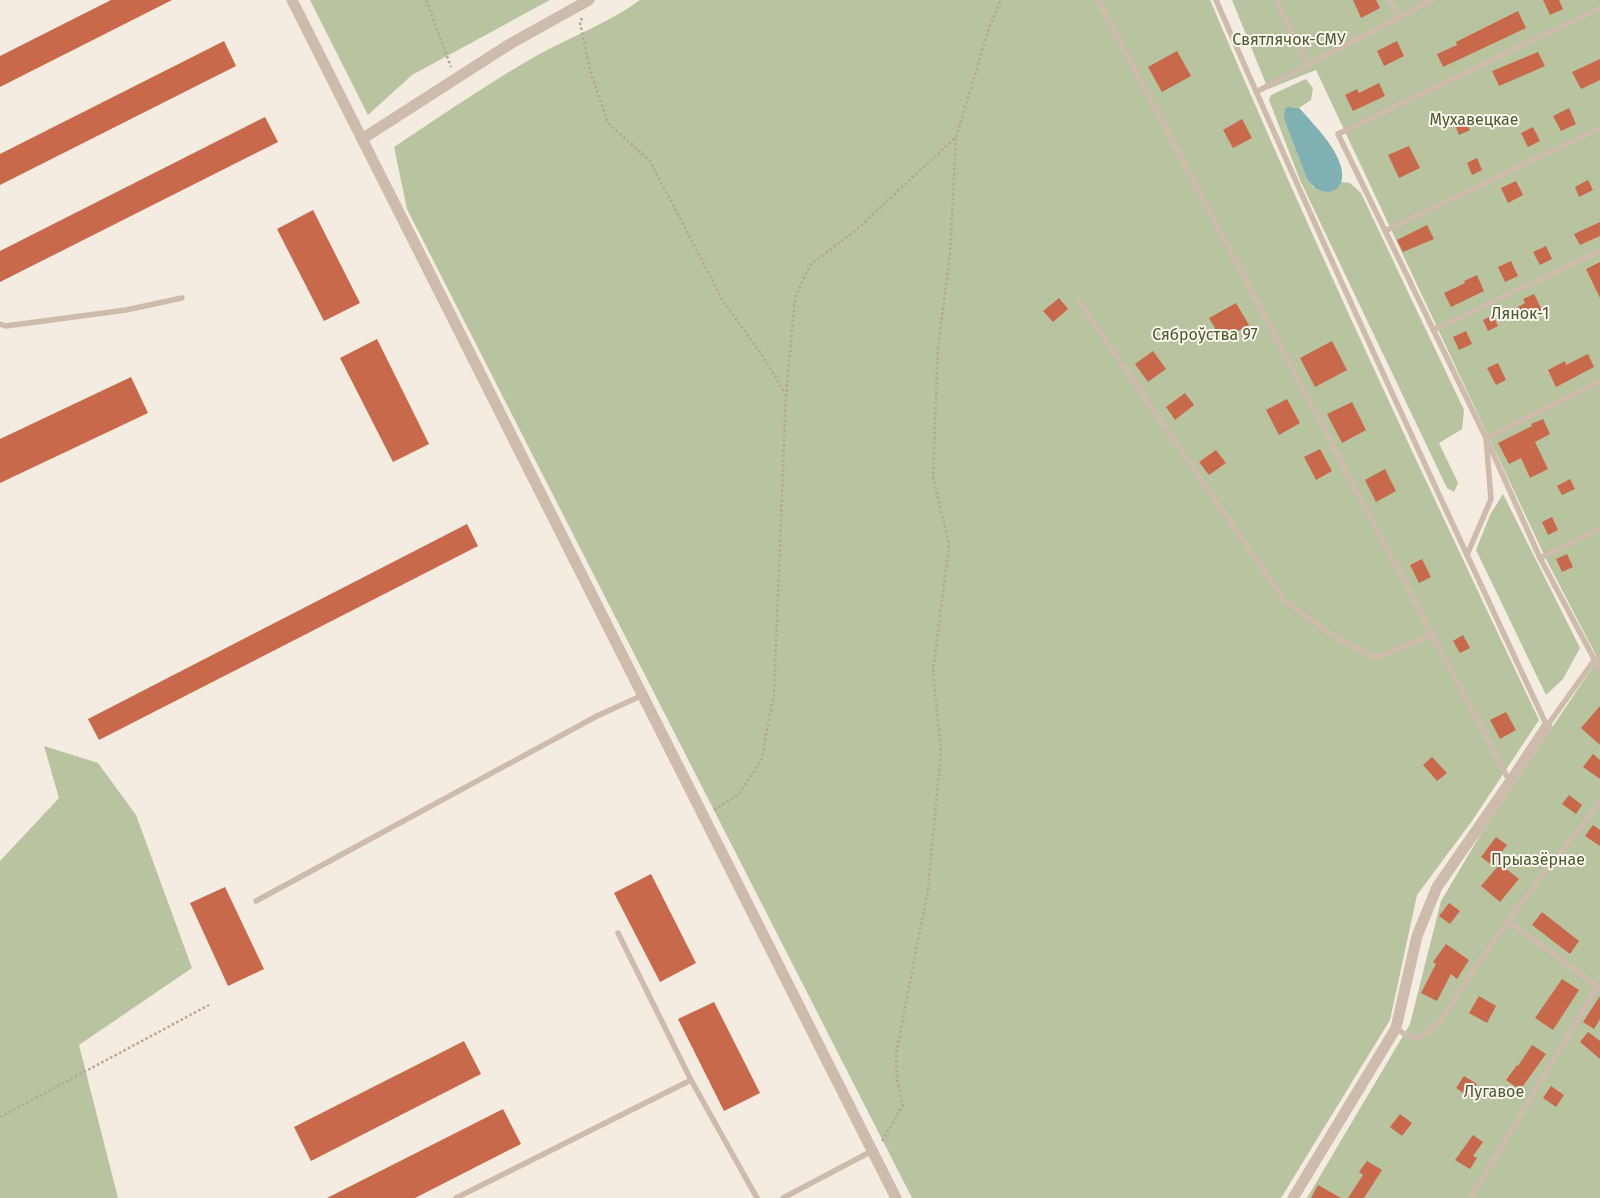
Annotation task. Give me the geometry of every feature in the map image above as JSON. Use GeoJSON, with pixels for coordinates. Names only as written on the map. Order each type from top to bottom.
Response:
{"type":"FeatureCollection","features":[{"type":"Feature","properties":{"kind":"street"},"geometry":{"type":"LineString","coordinates":[[292,0],[896,1198]]}},
{"type":"Feature","properties":{"kind":"street"},"geometry":{"type":"LineString","coordinates":[[362,139],[510,44],[588,1]]}},
{"type":"Feature","properties":{"kind":"street"},"geometry":{"type":"LineString","coordinates":[[1292,1198],[1396,1028],[1416,936],[1437,887],[1547,726]]}},
{"type":"Feature","properties":{"kind":"lane"},"geometry":{"type":"LineString","coordinates":[[1098,0],[1510,782]]}},
{"type":"Feature","properties":{"kind":"lane"},"geometry":{"type":"LineString","coordinates":[[1216,0],[1467,555],[1547,726],[1598,658]]}},
{"type":"Feature","properties":{"kind":"lane"},"geometry":{"type":"LineString","coordinates":[[1276,0],[1308,66]]}},
{"type":"Feature","properties":{"kind":"lane"},"geometry":{"type":"LineString","coordinates":[[1390,0],[1398,18]]}},
{"type":"Feature","properties":{"kind":"lane"},"geometry":{"type":"LineString","coordinates":[[1256,92],[1432,0]]}},
{"type":"Feature","properties":{"kind":"lane"},"geometry":{"type":"LineString","coordinates":[[1600,8],[1338,134],[1486,438],[1540,558],[1598,658],[1600,670]]}},
{"type":"Feature","properties":{"kind":"lane"},"geometry":{"type":"LineString","coordinates":[[1385,231],[1600,128]]}},
{"type":"Feature","properties":{"kind":"lane"},"geometry":{"type":"LineString","coordinates":[[1433,330],[1600,251]]}},
{"type":"Feature","properties":{"kind":"lane"},"geometry":{"type":"LineString","coordinates":[[0,324],[6,326],[126,310],[182,298]]}},
{"type":"Feature","properties":{"kind":"lane"},"geometry":{"type":"LineString","coordinates":[[1078,300],[1284,600],[1332,636],[1377,658],[1433,634]]}},
{"type":"Feature","properties":{"kind":"lane"},"geometry":{"type":"LineString","coordinates":[[1486,438],[1600,381]]}},
{"type":"Feature","properties":{"kind":"lane"},"geometry":{"type":"LineString","coordinates":[[1467,555],[1491,499],[1486,438]]}},
{"type":"Feature","properties":{"kind":"lane"},"geometry":{"type":"LineString","coordinates":[[1540,558],[1600,529]]}},
{"type":"Feature","properties":{"kind":"lane"},"geometry":{"type":"LineString","coordinates":[[256,901],[589,721],[643,695]]}},
{"type":"Feature","properties":{"kind":"lane"},"geometry":{"type":"LineString","coordinates":[[1396,1028],[1410,1037],[1420,1037],[1445,1014],[1488,946],[1600,802]]}},
{"type":"Feature","properties":{"kind":"lane"},"geometry":{"type":"LineString","coordinates":[[1471,1198],[1599,987],[1508,921]]}},
{"type":"Feature","properties":{"kind":"lane"},"geometry":{"type":"LineString","coordinates":[[618,933],[691,1080],[757,1198]]}},
{"type":"Feature","properties":{"kind":"lane"},"geometry":{"type":"LineString","coordinates":[[456,1198],[691,1080]]}},
{"type":"Feature","properties":{"kind":"lane"},"geometry":{"type":"LineString","coordinates":[[783,1198],[872,1151]]}},
{"type":"Feature","properties":{"kind":"path"},"geometry":{"type":"LineString","coordinates":[[426,0],[456,79]]}},
{"type":"Feature","properties":{"kind":"path"},"geometry":{"type":"LineString","coordinates":[[880,1166],[882,1139],[903,1106],[897,1080],[896,1054],[928,890],[941,751],[933,671],[949,545],[933,476],[938,346],[950,255],[956,137],[989,28],[1001,0]]}},
{"type":"Feature","properties":{"kind":"path"},"geometry":{"type":"LineString","coordinates":[[588,1],[580,23],[590,70],[608,123],[650,160],[723,301],[762,355],[786,395]]}},
{"type":"Feature","properties":{"kind":"path"},"geometry":{"type":"LineString","coordinates":[[705,816],[739,794],[762,761],[774,694],[786,395],[795,298],[810,265],[855,231],[956,137]]}},
{"type":"Feature","properties":{"kind":"path"},"geometry":{"type":"LineString","coordinates":[[0,1116],[209,1005]]}},
{"type":"Feature","properties":{"kind":"green space"},"geometry":{"type":"Polygon","coordinates":[[[310,0],[550,0],[412,75],[368,115],[310,0]]]}},
{"type":"Feature","properties":{"kind":"green space","name":"Сяброўства 97"},"geometry":{"type":"Polygon","coordinates":[[[640,0],[1210,0],[1289,182],[1412,452],[1539,720],[1472,821],[1417,895],[1390,1020],[1281,1198],[912,1198],[407,209],[394,147],[464,100],[518,67],[549,49],[615,16],[640,0]]]}},
{"type":"Feature","properties":{"kind":"green space"},"geometry":{"type":"Polygon","coordinates":[[[1232,0],[1600,0],[1600,1198],[1307,1198],[1410,1024],[1441,901],[1482,832],[1598,659],[1547,561],[1316,70],[1268,89],[1232,0]]]}},
{"type":"Feature","properties":{"kind":"green space"},"geometry":{"type":"Polygon","coordinates":[[[1306,79],[1313,88],[1311,100],[1299,108],[1294,107],[1284,119],[1307,179],[1313,187],[1338,187],[1341,182],[1350,183],[1361,193],[1464,410],[1462,429],[1439,443],[1458,483],[1454,492],[1447,488],[1300,180],[1269,100],[1271,95],[1306,79]]]}},
{"type":"Feature","properties":{"kind":"green space"},"geometry":{"type":"Polygon","coordinates":[[[1503,494],[1580,648],[1563,679],[1546,695],[1476,550],[1490,515],[1503,494]]]}},
{"type":"Feature","properties":{"kind":"green space"},"geometry":{"type":"Polygon","coordinates":[[[44,746],[98,763],[136,815],[192,968],[79,1045],[118,1198],[0,1198],[0,861],[59,798],[44,746]]]}},
{"type":"Feature","properties":{"kind":"water"},"geometry":{"type":"Polygon","coordinates":[[[1285,108],[1299,108],[1325,138],[1338,159],[1341,167],[1341,183],[1332,191],[1320,190],[1307,179],[1284,119],[1285,108]]]}},
{"type":"Feature","properties":{"kind":"building"},"geometry":{"type":"Polygon","coordinates":[[[111,0],[172,0],[0,87],[0,56],[111,0]]]}},
{"type":"Feature","properties":{"kind":"building"},"geometry":{"type":"Polygon","coordinates":[[[1353,0],[1376,0],[1380,8],[1361,18],[1353,0]]]}},
{"type":"Feature","properties":{"kind":"building"},"geometry":{"type":"Polygon","coordinates":[[[1543,0],[1559,0],[1563,9],[1550,15],[1543,0]]]}},
{"type":"Feature","properties":{"kind":"building"},"geometry":{"type":"Polygon","coordinates":[[[1518,11],[1526,28],[1443,67],[1437,54],[1457,45],[1456,42],[1518,11]]]}},
{"type":"Feature","properties":{"kind":"building"},"geometry":{"type":"Polygon","coordinates":[[[224,41],[236,66],[0,185],[0,154],[224,41]]]}},
{"type":"Feature","properties":{"kind":"building"},"geometry":{"type":"Polygon","coordinates":[[[1397,41],[1404,56],[1384,66],[1377,51],[1397,41]]]}},
{"type":"Feature","properties":{"kind":"building"},"geometry":{"type":"Polygon","coordinates":[[[1177,51],[1191,76],[1162,92],[1148,67],[1177,51]]]}},
{"type":"Feature","properties":{"kind":"building"},"geometry":{"type":"Polygon","coordinates":[[[1538,52],[1545,66],[1499,86],[1492,71],[1538,52]]]}},
{"type":"Feature","properties":{"kind":"building"},"geometry":{"type":"Polygon","coordinates":[[[1600,59],[1600,80],[1581,89],[1572,72],[1600,59]]]}},
{"type":"Feature","properties":{"kind":"building"},"geometry":{"type":"Polygon","coordinates":[[[1379,83],[1385,96],[1353,111],[1345,95],[1357,89],[1359,93],[1379,83]]]}},
{"type":"Feature","properties":{"kind":"building"},"geometry":{"type":"Polygon","coordinates":[[[1569,108],[1576,124],[1561,131],[1553,116],[1569,108]]]}},
{"type":"Feature","properties":{"kind":"building"},"geometry":{"type":"Polygon","coordinates":[[[265,117],[278,142],[0,282],[0,251],[265,117]]]}},
{"type":"Feature","properties":{"kind":"building"},"geometry":{"type":"Polygon","coordinates":[[[1242,119],[1252,138],[1233,148],[1223,130],[1242,119]]]}},
{"type":"Feature","properties":{"kind":"building"},"geometry":{"type":"Polygon","coordinates":[[[1464,119],[1470,130],[1459,135],[1454,123],[1464,119]]]}},
{"type":"Feature","properties":{"kind":"building"},"geometry":{"type":"Polygon","coordinates":[[[1533,127],[1540,141],[1528,147],[1521,133],[1533,127]]]}},
{"type":"Feature","properties":{"kind":"building"},"geometry":{"type":"Polygon","coordinates":[[[1409,146],[1420,168],[1399,178],[1388,155],[1409,146]]]}},
{"type":"Feature","properties":{"kind":"building"},"geometry":{"type":"Polygon","coordinates":[[[1477,158],[1482,170],[1472,175],[1467,163],[1477,158]]]}},
{"type":"Feature","properties":{"kind":"building"},"geometry":{"type":"Polygon","coordinates":[[[1588,180],[1593,190],[1579,197],[1575,187],[1588,180]]]}},
{"type":"Feature","properties":{"kind":"building"},"geometry":{"type":"Polygon","coordinates":[[[1516,181],[1523,195],[1508,203],[1501,188],[1516,181]]]}},
{"type":"Feature","properties":{"kind":"building"},"geometry":{"type":"Polygon","coordinates":[[[313,210],[360,303],[324,321],[277,229],[313,210]]]}},
{"type":"Feature","properties":{"kind":"building"},"geometry":{"type":"Polygon","coordinates":[[[1600,222],[1600,236],[1580,245],[1574,234],[1600,222]]]}},
{"type":"Feature","properties":{"kind":"building"},"geometry":{"type":"Polygon","coordinates":[[[1427,225],[1434,239],[1403,252],[1397,240],[1427,225]]]}},
{"type":"Feature","properties":{"kind":"building"},"geometry":{"type":"Polygon","coordinates":[[[1546,246],[1552,259],[1540,265],[1533,252],[1546,246]]]}},
{"type":"Feature","properties":{"kind":"building"},"geometry":{"type":"Polygon","coordinates":[[[1511,261],[1518,276],[1505,282],[1498,267],[1511,261]]]}},
{"type":"Feature","properties":{"kind":"building"},"geometry":{"type":"Polygon","coordinates":[[[1600,262],[1600,298],[1586,269],[1600,262]]]}},
{"type":"Feature","properties":{"kind":"building"},"geometry":{"type":"Polygon","coordinates":[[[1477,275],[1484,291],[1451,307],[1444,293],[1477,275]]]}},
{"type":"Feature","properties":{"kind":"building"},"geometry":{"type":"Polygon","coordinates":[[[1534,294],[1542,310],[1525,319],[1518,307],[1525,303],[1523,299],[1534,294]]]}},
{"type":"Feature","properties":{"kind":"building"},"geometry":{"type":"Polygon","coordinates":[[[1059,298],[1068,309],[1053,322],[1043,311],[1059,298]]]}},
{"type":"Feature","properties":{"kind":"building"},"geometry":{"type":"Polygon","coordinates":[[[1236,303],[1249,325],[1222,340],[1209,318],[1236,303]]]}},
{"type":"Feature","properties":{"kind":"building"},"geometry":{"type":"Polygon","coordinates":[[[1493,315],[1498,326],[1488,331],[1483,320],[1493,315]]]}},
{"type":"Feature","properties":{"kind":"building"},"geometry":{"type":"Polygon","coordinates":[[[1466,331],[1472,344],[1459,350],[1453,337],[1466,331]]]}},
{"type":"Feature","properties":{"kind":"building"},"geometry":{"type":"Polygon","coordinates":[[[377,339],[429,444],[393,462],[340,358],[377,339]]]}},
{"type":"Feature","properties":{"kind":"building"},"geometry":{"type":"Polygon","coordinates":[[[1332,341],[1347,370],[1315,387],[1300,358],[1332,341]]]}},
{"type":"Feature","properties":{"kind":"building"},"geometry":{"type":"Polygon","coordinates":[[[1153,351],[1166,369],[1148,382],[1135,364],[1153,351]]]}},
{"type":"Feature","properties":{"kind":"building"},"geometry":{"type":"Polygon","coordinates":[[[1588,354],[1594,367],[1556,387],[1548,370],[1565,361],[1566,365],[1588,354]]]}},
{"type":"Feature","properties":{"kind":"building"},"geometry":{"type":"Polygon","coordinates":[[[1498,363],[1506,380],[1496,385],[1487,368],[1498,363]]]}},
{"type":"Feature","properties":{"kind":"building"},"geometry":{"type":"Polygon","coordinates":[[[131,377],[148,413],[0,483],[0,439],[131,377]]]}},
{"type":"Feature","properties":{"kind":"building"},"geometry":{"type":"Polygon","coordinates":[[[1185,393],[1194,405],[1175,420],[1166,407],[1185,393]]]}},
{"type":"Feature","properties":{"kind":"building"},"geometry":{"type":"Polygon","coordinates":[[[1287,399],[1300,423],[1279,435],[1266,410],[1287,399]]]}},
{"type":"Feature","properties":{"kind":"building"},"geometry":{"type":"Polygon","coordinates":[[[1352,402],[1366,430],[1342,443],[1327,414],[1352,402]]]}},
{"type":"Feature","properties":{"kind":"building"},"geometry":{"type":"Polygon","coordinates":[[[1543,419],[1550,434],[1535,442],[1548,469],[1530,478],[1521,458],[1509,464],[1498,443],[1543,419]]]}},
{"type":"Feature","properties":{"kind":"building"},"geometry":{"type":"Polygon","coordinates":[[[1320,449],[1332,471],[1316,480],[1304,457],[1320,449]]]}},
{"type":"Feature","properties":{"kind":"building"},"geometry":{"type":"Polygon","coordinates":[[[1216,450],[1226,463],[1209,475],[1199,462],[1216,450]]]}},
{"type":"Feature","properties":{"kind":"building"},"geometry":{"type":"Polygon","coordinates":[[[1385,469],[1396,491],[1376,502],[1365,480],[1385,469]]]}},
{"type":"Feature","properties":{"kind":"building"},"geometry":{"type":"Polygon","coordinates":[[[1570,479],[1575,489],[1562,495],[1557,486],[1570,479]]]}},
{"type":"Feature","properties":{"kind":"building"},"geometry":{"type":"Polygon","coordinates":[[[1552,517],[1558,530],[1548,535],[1542,522],[1552,517]]]}},
{"type":"Feature","properties":{"kind":"building"},"geometry":{"type":"Polygon","coordinates":[[[467,524],[478,546],[99,740],[88,719],[467,524]]]}},
{"type":"Feature","properties":{"kind":"building"},"geometry":{"type":"Polygon","coordinates":[[[1567,554],[1573,567],[1562,572],[1556,559],[1567,554]]]}},
{"type":"Feature","properties":{"kind":"building"},"geometry":{"type":"Polygon","coordinates":[[[1422,559],[1431,577],[1419,583],[1410,565],[1422,559]]]}},
{"type":"Feature","properties":{"kind":"building"},"geometry":{"type":"Polygon","coordinates":[[[1463,635],[1470,648],[1460,653],[1453,641],[1463,635]]]}},
{"type":"Feature","properties":{"kind":"building"},"geometry":{"type":"Polygon","coordinates":[[[1600,706],[1600,745],[1581,728],[1600,706]]]}},
{"type":"Feature","properties":{"kind":"building"},"geometry":{"type":"Polygon","coordinates":[[[1506,712],[1516,730],[1500,739],[1490,720],[1506,712]]]}},
{"type":"Feature","properties":{"kind":"building"},"geometry":{"type":"Polygon","coordinates":[[[1593,754],[1600,760],[1600,779],[1583,767],[1593,754]]]}},
{"type":"Feature","properties":{"kind":"building"},"geometry":{"type":"Polygon","coordinates":[[[1432,757],[1447,773],[1437,781],[1423,765],[1432,757]]]}},
{"type":"Feature","properties":{"kind":"building"},"geometry":{"type":"Polygon","coordinates":[[[1569,795],[1582,805],[1576,814],[1562,804],[1569,795]]]}},
{"type":"Feature","properties":{"kind":"building"},"geometry":{"type":"Polygon","coordinates":[[[1593,825],[1600,830],[1600,846],[1585,836],[1593,825]]]}},
{"type":"Feature","properties":{"kind":"building"},"geometry":{"type":"Polygon","coordinates":[[[1496,837],[1507,845],[1492,865],[1481,857],[1496,837]]]}},
{"type":"Feature","properties":{"kind":"building"},"geometry":{"type":"Polygon","coordinates":[[[1500,864],[1519,879],[1500,902],[1481,886],[1500,864]]]}},
{"type":"Feature","properties":{"kind":"building"},"geometry":{"type":"Polygon","coordinates":[[[651,874],[696,963],[660,982],[614,893],[651,874]]]}},
{"type":"Feature","properties":{"kind":"building"},"geometry":{"type":"Polygon","coordinates":[[[225,887],[264,969],[228,986],[190,903],[225,887]]]}},
{"type":"Feature","properties":{"kind":"building"},"geometry":{"type":"Polygon","coordinates":[[[1449,903],[1460,911],[1450,924],[1439,916],[1449,903]]]}},
{"type":"Feature","properties":{"kind":"building"},"geometry":{"type":"Polygon","coordinates":[[[1542,912],[1579,941],[1570,954],[1532,925],[1542,912]]]}},
{"type":"Feature","properties":{"kind":"building"},"geometry":{"type":"Polygon","coordinates":[[[1446,944],[1469,960],[1457,979],[1451,974],[1437,1001],[1421,993],[1436,964],[1433,962],[1446,944]]]}},
{"type":"Feature","properties":{"kind":"building"},"geometry":{"type":"Polygon","coordinates":[[[1562,979],[1579,990],[1553,1030],[1535,1018],[1562,979]]]}},
{"type":"Feature","properties":{"kind":"building"},"geometry":{"type":"Polygon","coordinates":[[[1479,996],[1496,1006],[1487,1023],[1469,1013],[1479,996]]]}},
{"type":"Feature","properties":{"kind":"building"},"geometry":{"type":"Polygon","coordinates":[[[1600,996],[1600,1019],[1594,1029],[1583,1022],[1600,996]]]}},
{"type":"Feature","properties":{"kind":"building"},"geometry":{"type":"Polygon","coordinates":[[[714,1002],[760,1093],[724,1111],[678,1019],[714,1002]]]}},
{"type":"Feature","properties":{"kind":"building"},"geometry":{"type":"Polygon","coordinates":[[[1588,1032],[1600,1041],[1600,1059],[1580,1042],[1588,1032]]]}},
{"type":"Feature","properties":{"kind":"building"},"geometry":{"type":"Polygon","coordinates":[[[464,1041],[481,1074],[311,1161],[294,1127],[464,1041]]]}},
{"type":"Feature","properties":{"kind":"building"},"geometry":{"type":"Polygon","coordinates":[[[1532,1045],[1546,1054],[1520,1090],[1506,1080],[1532,1045]]]}},
{"type":"Feature","properties":{"kind":"building"},"geometry":{"type":"Polygon","coordinates":[[[1464,1076],[1477,1084],[1469,1097],[1456,1088],[1464,1076]]]}},
{"type":"Feature","properties":{"kind":"building"},"geometry":{"type":"Polygon","coordinates":[[[1551,1086],[1564,1095],[1556,1107],[1543,1098],[1551,1086]]]}},
{"type":"Feature","properties":{"kind":"building"},"geometry":{"type":"Polygon","coordinates":[[[503,1109],[521,1144],[415,1198],[327,1198],[503,1109]]]}},
{"type":"Feature","properties":{"kind":"building"},"geometry":{"type":"Polygon","coordinates":[[[1400,1114],[1412,1123],[1402,1136],[1390,1127],[1400,1114]]]}},
{"type":"Feature","properties":{"kind":"building"},"geometry":{"type":"Polygon","coordinates":[[[1473,1135],[1483,1142],[1473,1156],[1477,1158],[1470,1169],[1455,1160],[1473,1135]]]}},
{"type":"Feature","properties":{"kind":"building"},"geometry":{"type":"Polygon","coordinates":[[[1367,1161],[1382,1170],[1364,1198],[1348,1198],[1363,1175],[1359,1172],[1367,1161]]]}},
{"type":"Feature","properties":{"kind":"building"},"geometry":{"type":"Polygon","coordinates":[[[1318,1185],[1341,1198],[1311,1198],[1318,1185]]]}},
{"type":"Feature","properties":{"kind":"park label","name":"Святлячок-СМУ"},"geometry":{"type":"Point","coordinates":[1289,39]}},
{"type":"Feature","properties":{"kind":"park label","name":"Мухавецкае"},"geometry":{"type":"Point","coordinates":[1474,119]}},
{"type":"Feature","properties":{"kind":"park label","name":"Лянок-1"},"geometry":{"type":"Point","coordinates":[1520,313]}},
{"type":"Feature","properties":{"kind":"park label","name":"Прыазёрнае"},"geometry":{"type":"Point","coordinates":[1538,859]}},
{"type":"Feature","properties":{"kind":"park label","name":"Лугавое"},"geometry":{"type":"Point","coordinates":[1494,1091]}}]}
